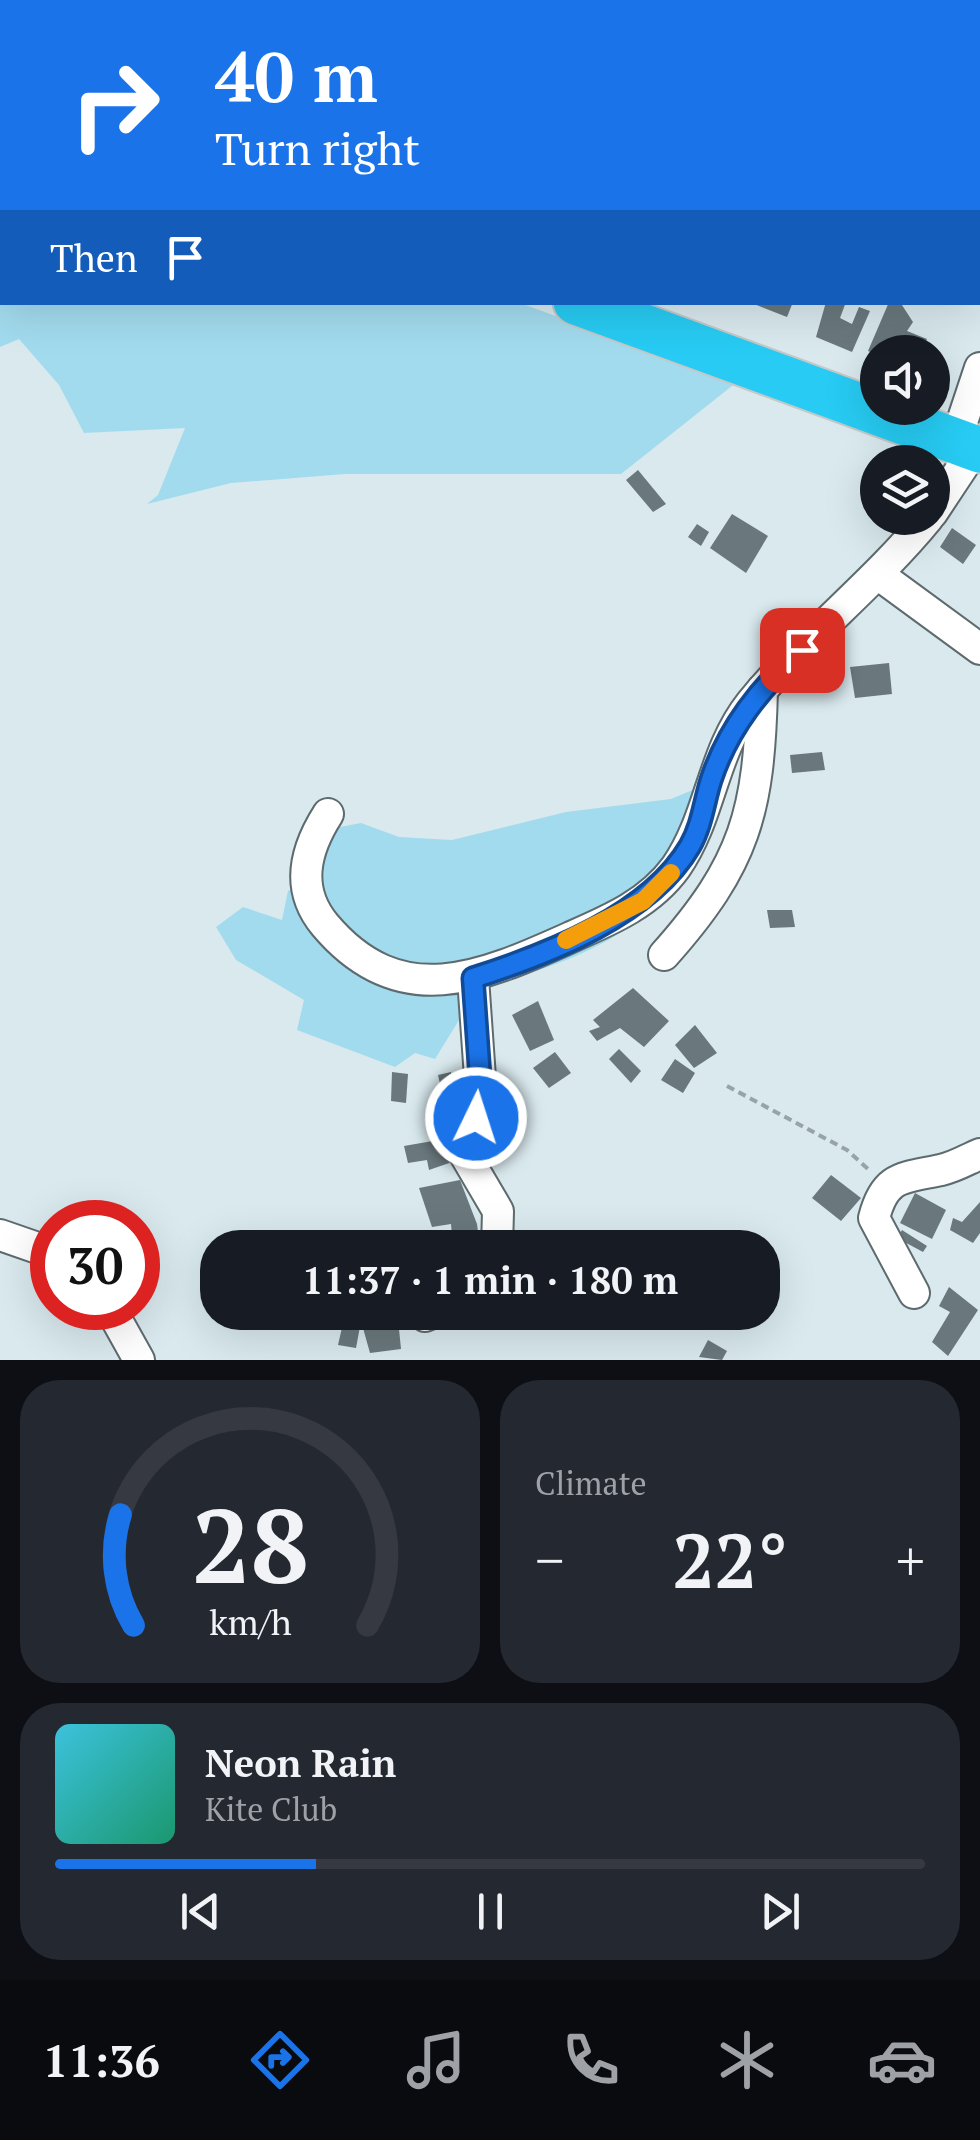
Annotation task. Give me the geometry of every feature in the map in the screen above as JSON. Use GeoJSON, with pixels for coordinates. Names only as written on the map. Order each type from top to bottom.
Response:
{"type":"FeatureCollection","features":[{"type":"Feature","properties":{"kind":"highway"},"geometry":{"type":"LineString","coordinates":[[584,305],[970,446]]}},
{"type":"Feature","properties":{"kind":"street"},"geometry":{"type":"LineString","coordinates":[[950,480],[970,446],[980,368]]}},
{"type":"Feature","properties":{"kind":"street"},"geometry":{"type":"LineString","coordinates":[[328,814],[305,862],[308,892],[320,918],[340,944],[376,968],[432,980],[473,978],[610,919],[660,887],[692,843],[728,739],[762,690],[879,576],[913,535]]}},
{"type":"Feature","properties":{"kind":"street"},"geometry":{"type":"LineString","coordinates":[[879,576],[980,650]]}},
{"type":"Feature","properties":{"kind":"street"},"geometry":{"type":"LineString","coordinates":[[664,955],[694,922],[739,852],[754,806],[762,690]]}},
{"type":"Feature","properties":{"kind":"street"},"geometry":{"type":"LineString","coordinates":[[473,978],[482,1106],[462,1130],[461,1148],[498,1211],[498,1230]]}},
{"type":"Feature","properties":{"kind":"street"},"geometry":{"type":"LineString","coordinates":[[914,1293],[874,1218],[887,1185],[946,1169],[980,1154]]}},
{"type":"Feature","properties":{"kind":"street"},"geometry":{"type":"LineString","coordinates":[[0,1236],[30,1246]]}},
{"type":"Feature","properties":{"kind":"street"},"geometry":{"type":"LineString","coordinates":[[122,1330],[139,1360]]}},
{"type":"Feature","properties":{"kind":"path"},"geometry":{"type":"LineString","coordinates":[[727,1086],[847,1150],[887,1185]]}},
{"type":"Feature","properties":{"kind":"shaded area"},"geometry":{"type":"Polygon","coordinates":[[[0,305],[525,305],[737,382],[621,474],[345,474],[231,483],[147,504],[158,495],[185,428],[84,433],[59,385],[19,339],[0,347],[0,305]]]}},
{"type":"Feature","properties":{"kind":"shaded area"},"geometry":{"type":"Polygon","coordinates":[[[716,757],[733,773],[707,839],[687,872],[662,900],[635,923],[571,958],[464,989],[472,999],[435,1059],[415,1053],[395,1067],[297,1030],[304,1000],[236,960],[216,927],[243,907],[282,920],[288,891],[300,885],[324,830],[361,823],[399,837],[452,840],[566,812],[671,799],[702,786],[716,757]]]}},
{"type":"Feature","properties":{"kind":"building"},"geometry":{"type":"Polygon","coordinates":[[[757,305],[792,305],[787,317],[757,305]]]}},
{"type":"Feature","properties":{"kind":"building"},"geometry":{"type":"Polygon","coordinates":[[[825,305],[845,305],[840,318],[852,324],[859,307],[870,311],[852,352],[816,337],[825,305]]]}},
{"type":"Feature","properties":{"kind":"building"},"geometry":{"type":"Polygon","coordinates":[[[888,305],[902,305],[913,322],[907,331],[917,335],[875,335],[888,305]]]}},
{"type":"Feature","properties":{"kind":"building"},"geometry":{"type":"Polygon","coordinates":[[[638,470],[666,504],[653,512],[626,480],[638,470]]]}},
{"type":"Feature","properties":{"kind":"building"},"geometry":{"type":"Polygon","coordinates":[[[732,514],[768,536],[746,573],[710,548],[732,514]]]}},
{"type":"Feature","properties":{"kind":"building"},"geometry":{"type":"Polygon","coordinates":[[[697,524],[709,532],[701,546],[688,537],[697,524]]]}},
{"type":"Feature","properties":{"kind":"building"},"geometry":{"type":"Polygon","coordinates":[[[952,528],[976,545],[963,564],[940,547],[952,528]]]}},
{"type":"Feature","properties":{"kind":"building"},"geometry":{"type":"Polygon","coordinates":[[[889,663],[892,694],[855,698],[850,667],[889,663]]]}},
{"type":"Feature","properties":{"kind":"building"},"geometry":{"type":"Polygon","coordinates":[[[822,752],[825,770],[792,773],[790,755],[822,752]]]}},
{"type":"Feature","properties":{"kind":"building"},"geometry":{"type":"Polygon","coordinates":[[[767,910],[792,910],[795,927],[770,928],[767,910]]]}},
{"type":"Feature","properties":{"kind":"building"},"geometry":{"type":"Polygon","coordinates":[[[633,988],[669,1021],[644,1047],[620,1028],[597,1041],[589,1031],[600,1027],[593,1020],[633,988]]]}},
{"type":"Feature","properties":{"kind":"building"},"geometry":{"type":"Polygon","coordinates":[[[538,1001],[554,1040],[530,1051],[512,1015],[538,1001]]]}},
{"type":"Feature","properties":{"kind":"building"},"geometry":{"type":"Polygon","coordinates":[[[695,1025],[717,1053],[694,1068],[675,1045],[695,1025]]]}},
{"type":"Feature","properties":{"kind":"building"},"geometry":{"type":"Polygon","coordinates":[[[619,1049],[641,1071],[631,1083],[609,1059],[619,1049]]]}},
{"type":"Feature","properties":{"kind":"building"},"geometry":{"type":"Polygon","coordinates":[[[555,1052],[571,1073],[549,1088],[533,1068],[555,1052]]]}},
{"type":"Feature","properties":{"kind":"building"},"geometry":{"type":"Polygon","coordinates":[[[675,1059],[695,1073],[683,1093],[661,1080],[675,1059]]]}},
{"type":"Feature","properties":{"kind":"building"},"geometry":{"type":"Polygon","coordinates":[[[392,1072],[408,1074],[406,1103],[391,1101],[392,1072]]]}},
{"type":"Feature","properties":{"kind":"building"},"geometry":{"type":"Polygon","coordinates":[[[451,1072],[454,1096],[443,1097],[438,1075],[451,1072]]]}},
{"type":"Feature","properties":{"kind":"building"},"geometry":{"type":"Polygon","coordinates":[[[450,1138],[455,1161],[429,1170],[427,1160],[408,1163],[404,1146],[450,1138]]]}},
{"type":"Feature","properties":{"kind":"building"},"geometry":{"type":"Polygon","coordinates":[[[831,1175],[861,1198],[841,1221],[812,1198],[831,1175]]]}},
{"type":"Feature","properties":{"kind":"building"},"geometry":{"type":"Polygon","coordinates":[[[460,1180],[478,1230],[452,1230],[451,1224],[432,1227],[419,1188],[460,1180]]]}},
{"type":"Feature","properties":{"kind":"building"},"geometry":{"type":"Polygon","coordinates":[[[915,1193],[946,1210],[932,1239],[900,1223],[915,1193]]]}},
{"type":"Feature","properties":{"kind":"building"},"geometry":{"type":"Polygon","coordinates":[[[980,1202],[980,1233],[973,1243],[950,1230],[953,1218],[962,1222],[980,1202]]]}},
{"type":"Feature","properties":{"kind":"building"},"geometry":{"type":"Polygon","coordinates":[[[902,1230],[927,1246],[923,1252],[897,1238],[902,1230]]]}},
{"type":"Feature","properties":{"kind":"building"},"geometry":{"type":"Polygon","coordinates":[[[949,1287],[978,1310],[948,1356],[932,1342],[950,1312],[939,1306],[949,1287]]]}},
{"type":"Feature","properties":{"kind":"building"},"geometry":{"type":"Polygon","coordinates":[[[341,1330],[359,1330],[356,1348],[338,1345],[341,1330]]]}},
{"type":"Feature","properties":{"kind":"building"},"geometry":{"type":"Polygon","coordinates":[[[364,1330],[399,1330],[401,1349],[370,1353],[364,1330]]]}},
{"type":"Feature","properties":{"kind":"building"},"geometry":{"type":"Polygon","coordinates":[[[708,1340],[727,1351],[722,1360],[699,1357],[708,1340]]]}},
{"type":"Feature","properties":{"kind":"slow traffic"},"geometry":{"type":"LineString","coordinates":[[566,940],[643,901],[671,873]]}},
{"type":"Feature","properties":{"kind":"route"},"geometry":{"type":"LineString","coordinates":[[476,1118],[482,1106],[473,978],[610,919],[660,887],[692,843],[728,739],[762,690],[802,650]]}}]}
